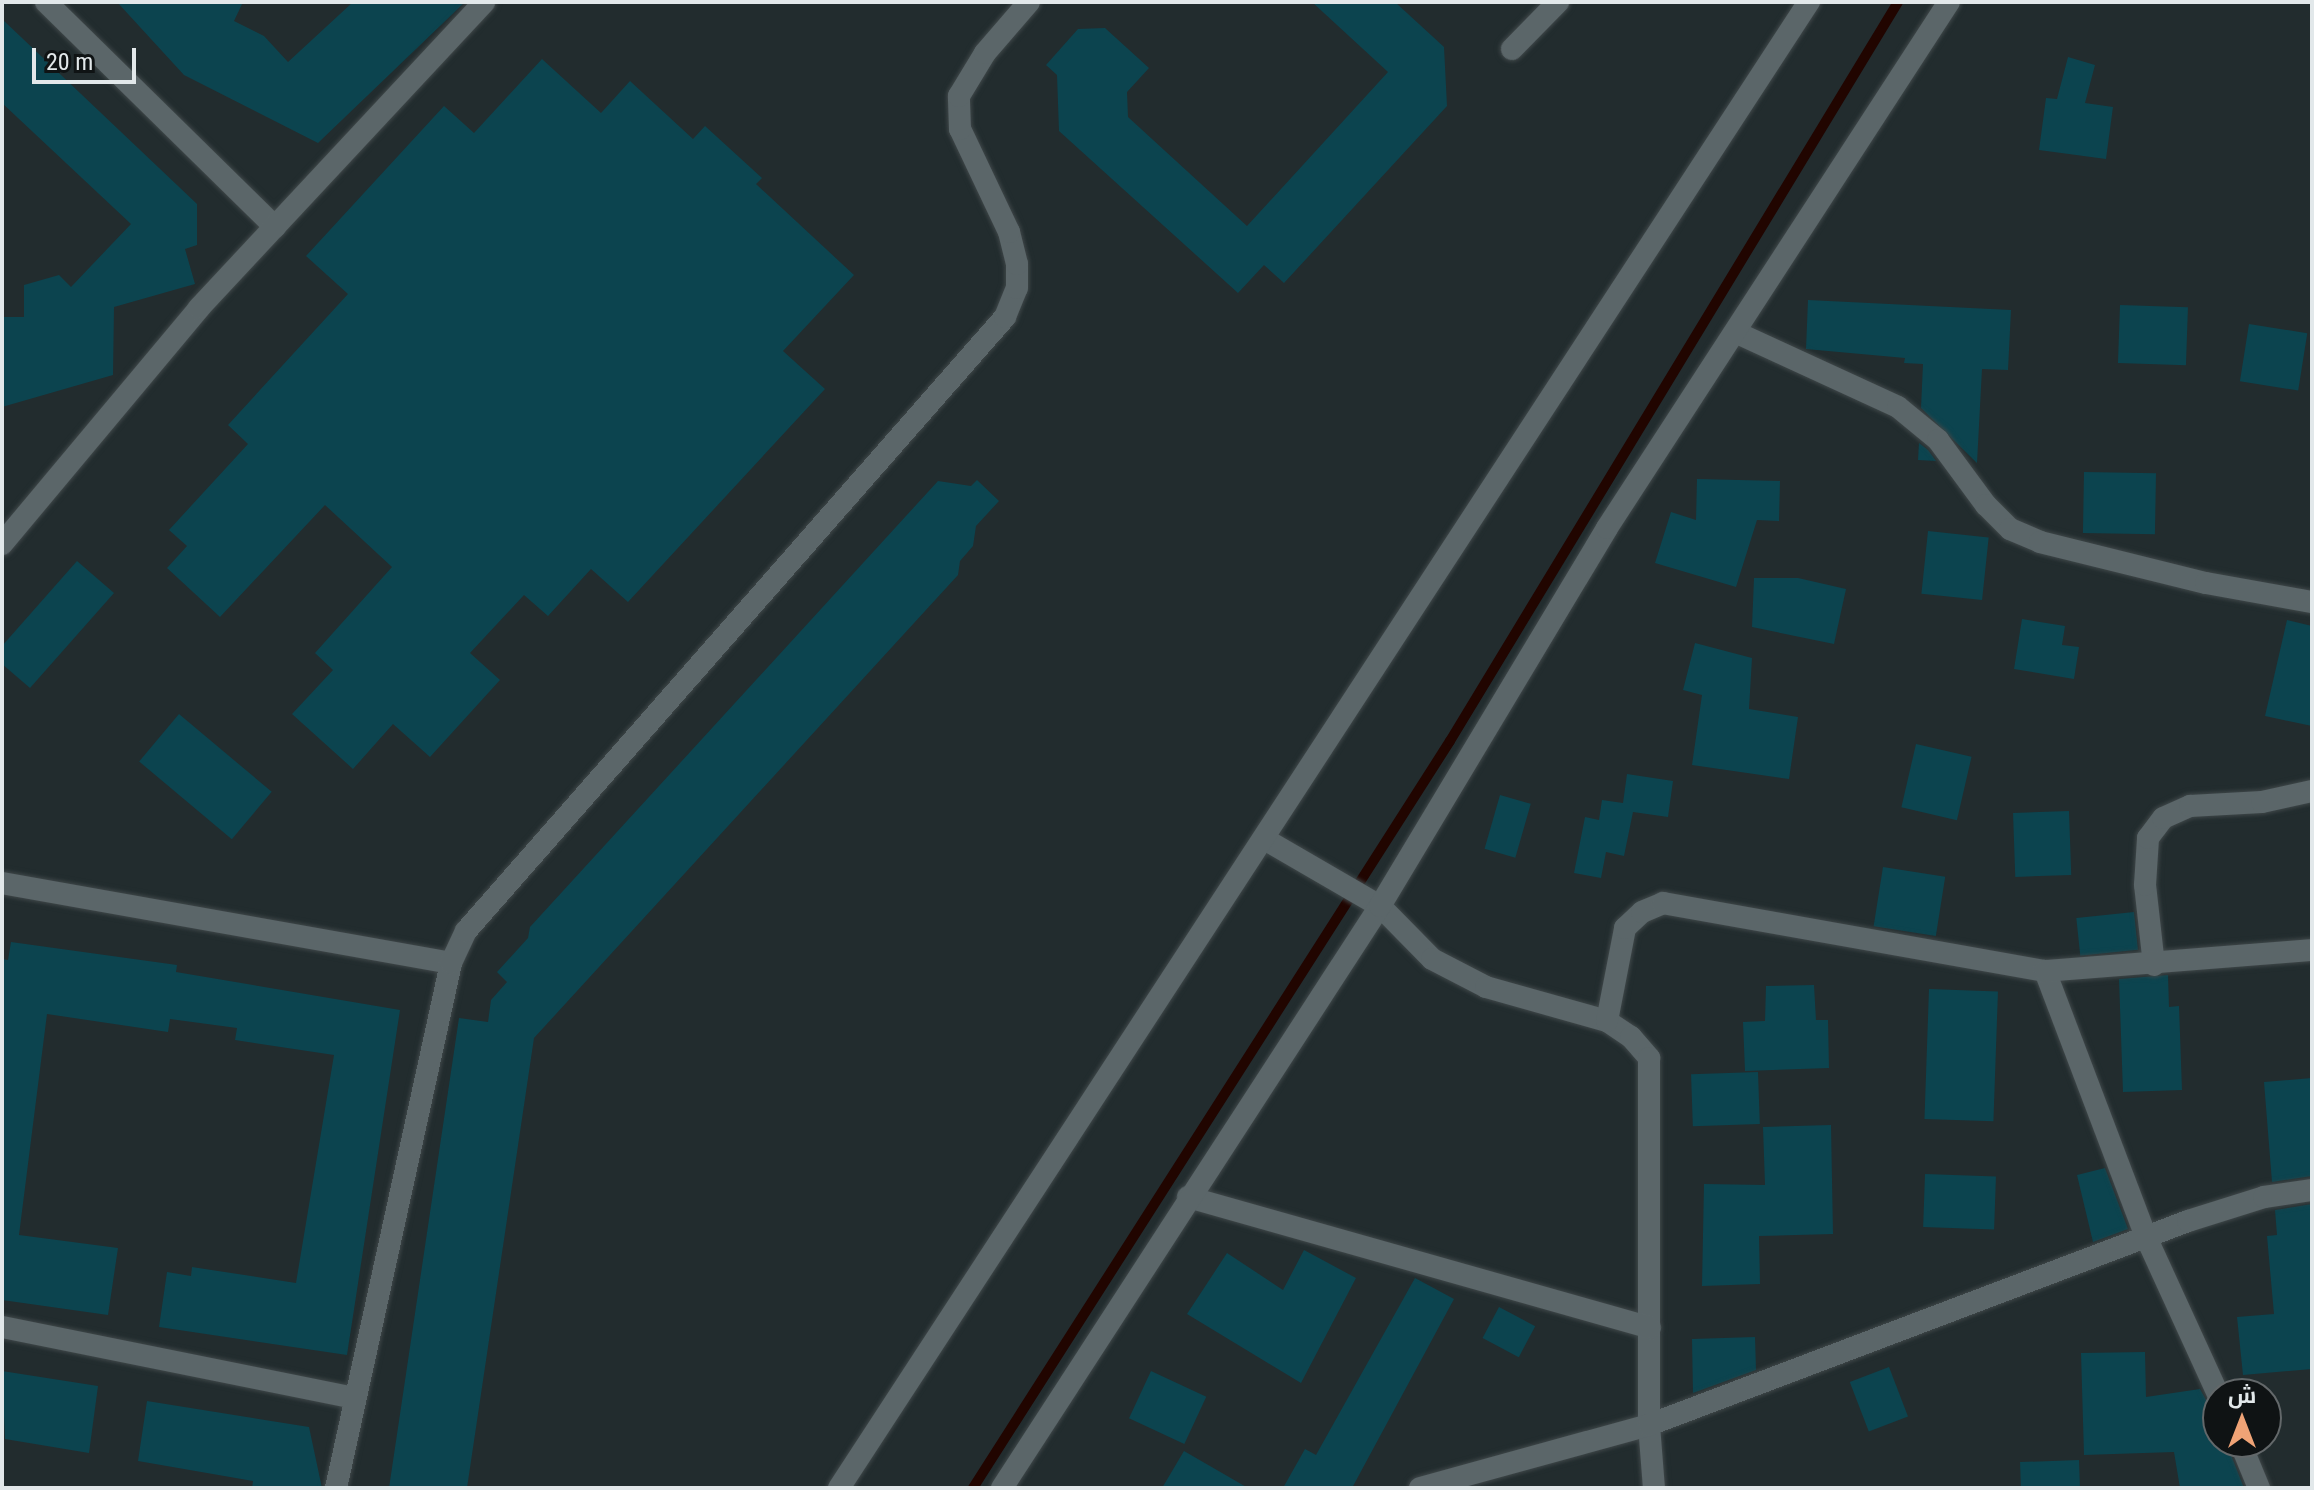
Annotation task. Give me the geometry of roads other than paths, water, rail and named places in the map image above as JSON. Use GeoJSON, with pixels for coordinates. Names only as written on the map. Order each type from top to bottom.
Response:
{"type":"FeatureCollection","features":[{"type":"Feature","properties":{"kind":"street"},"geometry":{"type":"LineString","coordinates":[[46,2],[275,227]]}},
{"type":"Feature","properties":{"kind":"street"},"geometry":{"type":"LineString","coordinates":[[2,544],[199,308],[484,2]]}},
{"type":"Feature","properties":{"kind":"street"},"geometry":{"type":"LineString","coordinates":[[336,1488],[451,963],[466,931],[1005,317],[1017,288],[1017,264],[1009,232],[960,129],[959,96],[985,53],[1029,2]]}},
{"type":"Feature","properties":{"kind":"street"},"geometry":{"type":"LineString","coordinates":[[1512,49],[1558,2]]}},
{"type":"Feature","properties":{"kind":"street"},"geometry":{"type":"LineString","coordinates":[[839,1488],[1266,840],[1576,354],[1809,2]]}},
{"type":"Feature","properties":{"kind":"street"},"geometry":{"type":"LineString","coordinates":[[1002,1488],[1188,1197],[1380,906],[1607,528],[1949,2]]}},
{"type":"Feature","properties":{"kind":"street"},"geometry":{"type":"LineString","coordinates":[[1735,332],[1898,407],[1938,440],[1986,505],[2010,529],[2040,542],[2206,583],[2312,602]]}},
{"type":"Feature","properties":{"kind":"street"},"geometry":{"type":"LineString","coordinates":[[2154,965],[2145,885],[2148,838],[2163,818],[2190,806],[2262,802],[2312,791]]}},
{"type":"Feature","properties":{"kind":"street"},"geometry":{"type":"LineString","coordinates":[[1266,840],[1380,906],[1432,959],[1486,987],[1607,1021],[1631,1037],[1649,1058],[1649,1425],[1654,1488]]}},
{"type":"Feature","properties":{"kind":"street"},"geometry":{"type":"LineString","coordinates":[[2,883],[451,963]]}},
{"type":"Feature","properties":{"kind":"street"},"geometry":{"type":"LineString","coordinates":[[1607,1021],[1625,928],[1642,912],[1663,903],[2045,971],[2154,965],[2312,950]]}},
{"type":"Feature","properties":{"kind":"street"},"geometry":{"type":"LineString","coordinates":[[2045,971],[2147,1239],[2211,1378]]}},
{"type":"Feature","properties":{"kind":"street"},"geometry":{"type":"LineString","coordinates":[[1420,1488],[1649,1425],[2264,1197],[2312,1190]]}},
{"type":"Feature","properties":{"kind":"street"},"geometry":{"type":"LineString","coordinates":[[1188,1197],[1650,1328]]}},
{"type":"Feature","properties":{"kind":"street"},"geometry":{"type":"LineString","coordinates":[[2,1327],[355,1398]]}},
{"type":"Feature","properties":{"kind":"street"},"geometry":{"type":"LineString","coordinates":[[2247,1458],[2259,1488]]}},
{"type":"Feature","properties":{"kind":"waterway"},"geometry":{"type":"LineString","coordinates":[[973,1488],[1450,741],[1898,2]]}}]}
